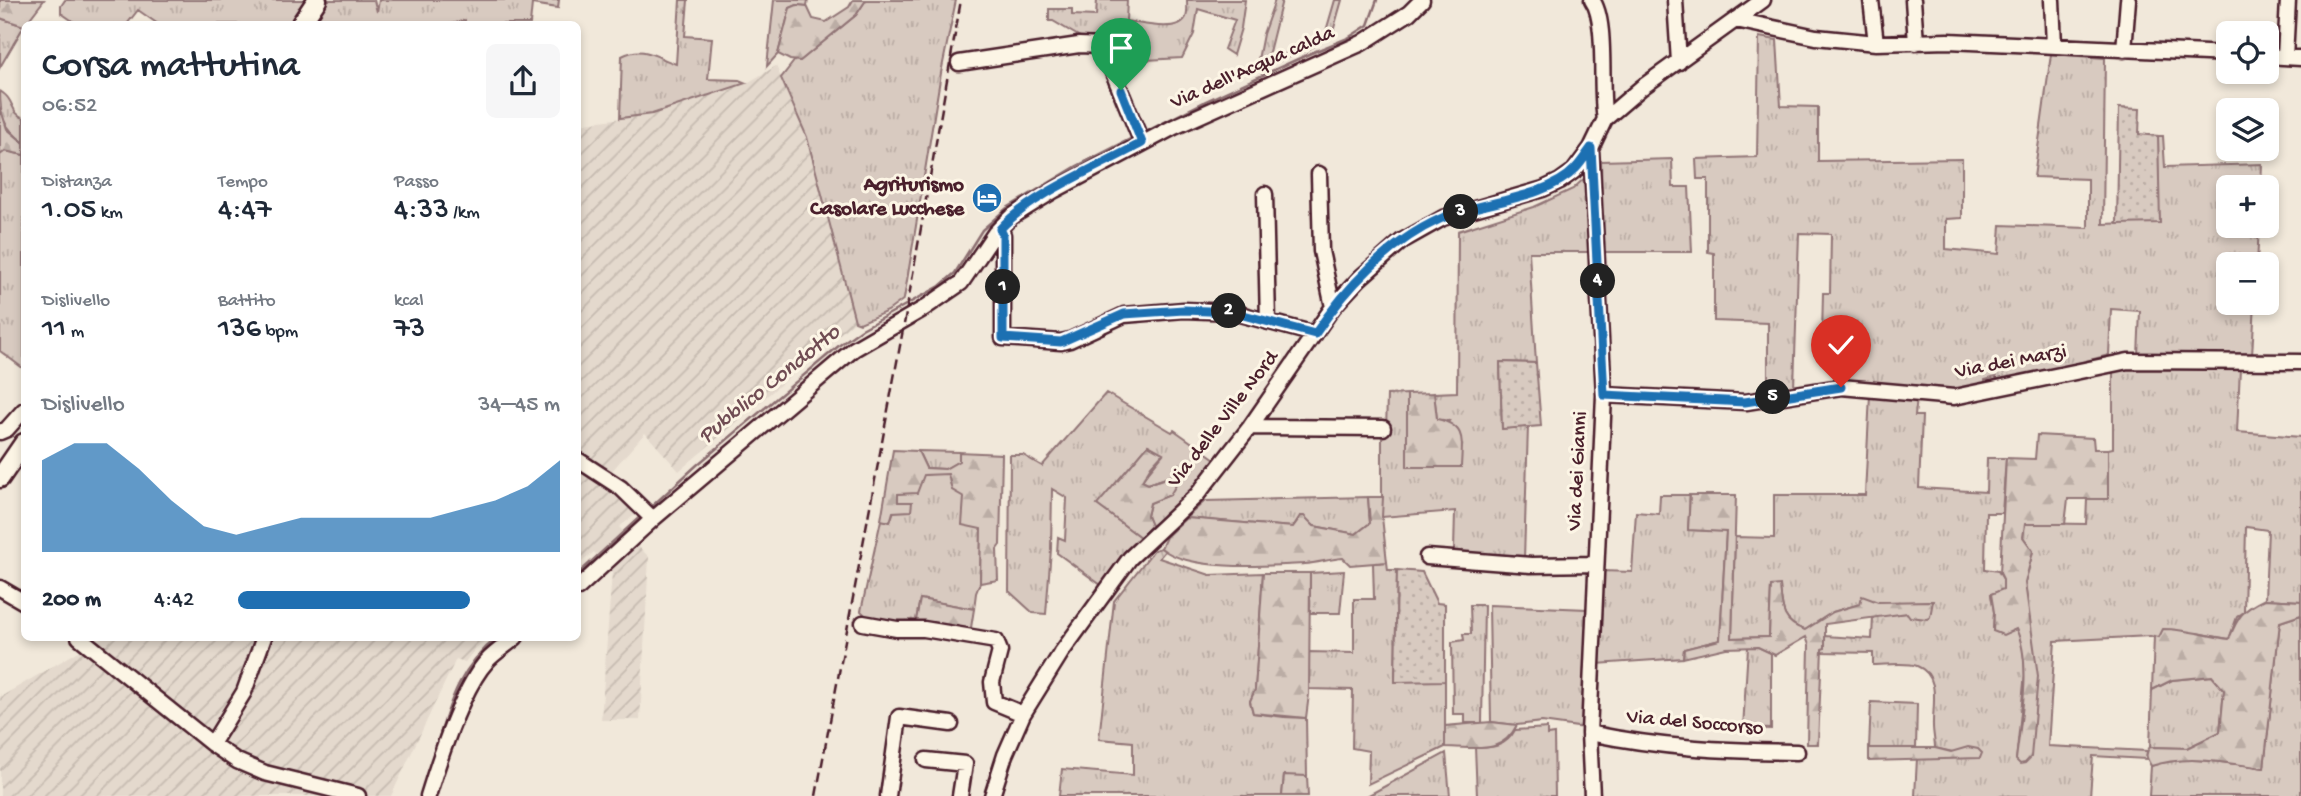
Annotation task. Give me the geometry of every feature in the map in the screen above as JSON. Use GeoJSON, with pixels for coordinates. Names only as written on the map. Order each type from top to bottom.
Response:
{"type":"FeatureCollection","features":[{"type":"Feature","properties":{"kind":"main road"},"geometry":{"type":"LineString","coordinates":[[303,21],[317,0]]}},
{"type":"Feature","properties":{"kind":"main road"},"geometry":{"type":"LineString","coordinates":[[0,478],[21,447]]}},
{"type":"Feature","properties":{"kind":"street","name":"Via dell'Acqua calda"},"geometry":{"type":"LineString","coordinates":[[581,585],[648,513],[854,349],[950,292],[970,271],[1011,217],[1139,135],[1234,100],[1362,43],[1409,13],[1422,0]]}},
{"type":"Feature","properties":{"kind":"street"},"geometry":{"type":"LineString","coordinates":[[1592,0],[1600,27],[1602,106],[1605,119]]}},
{"type":"Feature","properties":{"kind":"street"},"geometry":{"type":"LineString","coordinates":[[1675,0],[1679,62]]}},
{"type":"Feature","properties":{"kind":"street","name":"Via delle Ville Nord"},"geometry":{"type":"LineString","coordinates":[[992,796],[1005,755],[1023,714],[1061,653],[1130,558],[1197,495],[1250,427],[1333,307],[1374,265],[1421,229],[1443,218],[1543,189],[1574,171],[1591,148],[1605,119],[1641,88],[1763,0]]}},
{"type":"Feature","properties":{"kind":"street"},"geometry":{"type":"LineString","coordinates":[[1871,0],[1876,43]]}},
{"type":"Feature","properties":{"kind":"street"},"geometry":{"type":"LineString","coordinates":[[1913,0],[1916,43]]}},
{"type":"Feature","properties":{"kind":"street"},"geometry":{"type":"LineString","coordinates":[[2052,0],[2054,46]]}},
{"type":"Feature","properties":{"kind":"street"},"geometry":{"type":"LineString","coordinates":[[2124,50],[2128,0]]}},
{"type":"Feature","properties":{"kind":"street"},"geometry":{"type":"LineString","coordinates":[[2285,57],[2288,0]]}},
{"type":"Feature","properties":{"kind":"street"},"geometry":{"type":"LineString","coordinates":[[1736,20],[1816,37],[1876,43],[1948,41],[2216,54]]}},
{"type":"Feature","properties":{"kind":"street"},"geometry":{"type":"LineString","coordinates":[[959,63],[1079,45],[1102,46],[1139,135]]}},
{"type":"Feature","properties":{"kind":"street"},"geometry":{"type":"LineString","coordinates":[[2279,57],[2301,58]]}},
{"type":"Feature","properties":{"kind":"street","name":"Via dei Gianni"},"geometry":{"type":"LineString","coordinates":[[1591,148],[1604,395],[1589,733],[1592,796]]}},
{"type":"Feature","properties":{"kind":"street"},"geometry":{"type":"LineString","coordinates":[[1319,174],[1321,251],[1333,307]]}},
{"type":"Feature","properties":{"kind":"street"},"geometry":{"type":"LineString","coordinates":[[1265,194],[1268,322]]}},
{"type":"Feature","properties":{"kind":"street"},"geometry":{"type":"LineString","coordinates":[[1000,229],[1003,235],[1003,338],[1061,342],[1124,314],[1184,310],[1232,312],[1315,334]]}},
{"type":"Feature","properties":{"kind":"street","name":"Via dei Marzi"},"geometry":{"type":"LineString","coordinates":[[1604,395],[1745,402],[1841,387],[1954,397],[2128,361],[2301,362]]}},
{"type":"Feature","properties":{"kind":"street"},"geometry":{"type":"LineString","coordinates":[[0,432],[7,429],[21,413]]}},
{"type":"Feature","properties":{"kind":"street"},"geometry":{"type":"LineString","coordinates":[[1250,427],[1383,428]]}},
{"type":"Feature","properties":{"kind":"street"},"geometry":{"type":"LineString","coordinates":[[581,462],[621,488],[648,513]]}},
{"type":"Feature","properties":{"kind":"street"},"geometry":{"type":"LineString","coordinates":[[1427,557],[1531,565],[1595,564]]}},
{"type":"Feature","properties":{"kind":"street"},"geometry":{"type":"LineString","coordinates":[[0,588],[21,600]]}},
{"type":"Feature","properties":{"kind":"street"},"geometry":{"type":"LineString","coordinates":[[0,595],[21,601]]}},
{"type":"Feature","properties":{"kind":"street"},"geometry":{"type":"LineString","coordinates":[[863,623],[897,629],[924,629],[996,641],[1000,651],[992,681],[994,702],[1023,714]]}},
{"type":"Feature","properties":{"kind":"street"},"geometry":{"type":"LineString","coordinates":[[84,641],[237,761],[265,773],[358,796]]}},
{"type":"Feature","properties":{"kind":"street"},"geometry":{"type":"LineString","coordinates":[[212,744],[244,692],[263,641]]}},
{"type":"Feature","properties":{"kind":"street"},"geometry":{"type":"LineString","coordinates":[[428,796],[457,715],[475,677],[487,661],[511,641]]}},
{"type":"Feature","properties":{"kind":"street"},"geometry":{"type":"LineString","coordinates":[[888,796],[899,716],[951,724]]}},
{"type":"Feature","properties":{"kind":"street","name":"Via del Soccorso"},"geometry":{"type":"LineString","coordinates":[[1589,733],[1684,749],[1797,752]]}},
{"type":"Feature","properties":{"kind":"street"},"geometry":{"type":"LineString","coordinates":[[926,760],[965,764],[960,796]]}},
{"type":"Feature","properties":{"kind":"shaded area"},"geometry":{"type":"Polygon","coordinates":[[[776,66],[807,137],[855,321],[679,471],[645,433],[610,473],[646,507],[619,527],[649,557],[640,720],[601,720],[612,572],[594,552],[581,563],[581,124],[652,114],[749,82],[776,66]]]}},
{"type":"Feature","properties":{"kind":"shaded area"},"geometry":{"type":"Polygon","coordinates":[[[96,641],[485,641],[465,662],[456,659],[391,796],[0,796],[0,694],[2,696],[96,641]]]}},
{"type":"Feature","properties":{"kind":"green space"},"geometry":{"type":"Polygon","coordinates":[[[0,0],[44,0],[28,21],[21,21],[21,25],[0,18],[0,0]]]}},
{"type":"Feature","properties":{"kind":"green space"},"geometry":{"type":"Polygon","coordinates":[[[65,0],[310,0],[295,21],[154,21],[138,10],[129,21],[73,21],[61,13],[65,0]]]}},
{"type":"Feature","properties":{"kind":"green space"},"geometry":{"type":"Polygon","coordinates":[[[324,0],[374,0],[377,12],[379,0],[559,0],[558,8],[532,4],[530,21],[310,21],[324,0]]]}},
{"type":"Feature","properties":{"kind":"green space"},"geometry":{"type":"Polygon","coordinates":[[[680,0],[688,0],[685,36],[712,38],[708,79],[739,80],[746,83],[652,114],[620,118],[622,56],[643,52],[676,64],[680,0]]]}},
{"type":"Feature","properties":{"kind":"green space"},"geometry":{"type":"Polygon","coordinates":[[[774,0],[808,0],[807,6],[797,5],[790,8],[778,54],[767,66],[774,0]]]}},
{"type":"Feature","properties":{"kind":"green space"},"geometry":{"type":"Polygon","coordinates":[[[853,0],[866,0],[856,15],[800,61],[778,54],[790,8],[797,5],[807,6],[813,19],[826,22],[849,7],[853,0]]]}},
{"type":"Feature","properties":{"kind":"green space"},"geometry":{"type":"Polygon","coordinates":[[[866,0],[956,0],[941,73],[904,299],[888,311],[860,323],[855,321],[807,137],[781,78],[795,60],[800,61],[856,15],[866,0]]]}},
{"type":"Feature","properties":{"kind":"green space"},"geometry":{"type":"Polygon","coordinates":[[[1097,0],[1127,0],[1126,21],[1167,26],[1182,22],[1186,17],[1187,0],[1245,0],[1233,55],[1224,49],[1235,20],[1198,9],[1194,34],[1182,58],[1146,60],[1141,37],[1085,43],[1080,37],[1049,21],[1049,9],[1072,9],[1072,15],[1096,16],[1097,0]]]}},
{"type":"Feature","properties":{"kind":"green space"},"geometry":{"type":"Polygon","coordinates":[[[1275,0],[1282,0],[1267,60],[1324,38],[1335,0],[1342,0],[1332,35],[1309,49],[1256,70],[1263,34],[1275,0]]]}},
{"type":"Feature","properties":{"kind":"green space"},"geometry":{"type":"Polygon","coordinates":[[[0,18],[21,25],[21,31],[0,67],[0,18]]]}},
{"type":"Feature","properties":{"kind":"green space"},"geometry":{"type":"Polygon","coordinates":[[[1759,37],[1777,40],[1781,106],[1818,107],[1818,161],[1962,159],[1962,218],[1946,219],[1946,249],[1999,254],[2001,225],[2088,228],[2088,179],[2034,177],[2051,54],[2105,58],[2103,224],[2159,222],[2158,136],[2163,136],[2165,167],[2262,164],[2262,175],[2216,175],[2216,238],[2258,238],[2258,252],[2216,252],[2216,315],[2254,315],[2252,356],[2138,355],[2140,311],[2111,309],[2109,355],[1998,384],[1996,377],[1985,380],[1985,386],[1950,390],[1846,384],[1847,338],[1822,336],[1823,293],[1830,293],[1831,234],[1799,233],[1794,388],[1768,392],[1768,323],[1714,321],[1714,253],[1708,252],[1708,179],[1697,179],[1696,159],[1757,157],[1759,37]]]}},
{"type":"Feature","properties":{"kind":"green space"},"geometry":{"type":"Polygon","coordinates":[[[0,91],[21,116],[21,140],[4,121],[0,91]]]}},
{"type":"Feature","properties":{"kind":"green space"},"geometry":{"type":"Polygon","coordinates":[[[0,107],[7,129],[21,141],[21,154],[5,151],[0,155],[0,107]]]}},
{"type":"Feature","properties":{"kind":"green space"},"geometry":{"type":"Polygon","coordinates":[[[2119,108],[2140,109],[2139,134],[2158,136],[2160,223],[2117,224],[2119,108]]]}},
{"type":"Feature","properties":{"kind":"green space"},"geometry":{"type":"Polygon","coordinates":[[[5,151],[21,154],[21,367],[0,351],[0,155],[5,151]]]}},
{"type":"Feature","properties":{"kind":"green space"},"geometry":{"type":"Polygon","coordinates":[[[1672,159],[1673,187],[1689,187],[1692,252],[1603,252],[1601,161],[1672,159]]]}},
{"type":"Feature","properties":{"kind":"green space"},"geometry":{"type":"Polygon","coordinates":[[[1590,173],[1593,252],[1529,252],[1536,363],[1500,362],[1502,429],[1528,426],[1524,559],[1454,551],[1455,511],[1382,517],[1382,433],[1386,432],[1387,395],[1407,394],[1407,467],[1449,421],[1437,419],[1434,393],[1457,392],[1458,231],[1534,207],[1573,189],[1590,173]]]}},
{"type":"Feature","properties":{"kind":"green space"},"geometry":{"type":"Polygon","coordinates":[[[1500,362],[1536,363],[1541,426],[1502,429],[1500,362]]]}},
{"type":"Feature","properties":{"kind":"green space"},"geometry":{"type":"Polygon","coordinates":[[[2113,368],[2240,368],[2237,432],[2301,437],[2301,601],[2265,599],[2268,530],[2246,527],[2244,612],[2237,617],[2229,639],[2196,633],[2159,638],[2150,636],[2055,641],[2048,746],[2147,751],[2146,759],[2093,756],[2090,796],[1915,796],[1917,758],[1980,758],[1935,748],[1934,693],[1930,677],[1913,665],[1873,665],[1873,653],[1822,652],[1822,648],[1825,648],[1825,636],[1872,639],[1873,616],[1908,613],[1933,601],[1860,604],[1833,612],[1805,630],[1787,619],[1782,607],[1780,586],[1771,586],[1769,637],[1732,638],[1735,537],[1774,538],[1774,495],[1865,495],[1870,394],[1917,398],[1915,416],[1922,416],[1919,488],[1986,492],[1987,458],[2006,458],[2002,513],[1986,513],[1985,569],[1998,571],[2003,579],[2003,590],[1991,594],[1993,631],[2017,629],[2022,643],[2025,676],[2030,625],[2025,583],[2033,551],[2023,537],[2025,523],[2086,524],[2087,499],[2108,499],[2108,449],[2113,448],[2113,368]]]}},
{"type":"Feature","properties":{"kind":"green space"},"geometry":{"type":"Polygon","coordinates":[[[1106,393],[1172,432],[1174,430],[1215,459],[1183,501],[1151,526],[1147,516],[1150,503],[1170,495],[1175,475],[1148,484],[1141,481],[1163,454],[1148,445],[1098,505],[1140,537],[1123,554],[1101,585],[1057,553],[1058,537],[1065,540],[1067,498],[1052,489],[1046,614],[1033,613],[1009,591],[1010,455],[1023,455],[1042,466],[1106,393]]]}},
{"type":"Feature","properties":{"kind":"green space"},"geometry":{"type":"Polygon","coordinates":[[[1434,393],[1437,419],[1454,426],[1461,436],[1461,467],[1407,467],[1407,394],[1434,393]]]}},
{"type":"Feature","properties":{"kind":"green space"},"geometry":{"type":"Polygon","coordinates":[[[2037,435],[2093,438],[2094,449],[2108,449],[2108,499],[2068,499],[2065,524],[2025,524],[2023,537],[2033,551],[2025,583],[2038,676],[2031,757],[2020,764],[2016,760],[2024,693],[2024,659],[2016,629],[2003,635],[1993,631],[1991,594],[2003,589],[2000,573],[2006,458],[2035,459],[2037,435]]]}},
{"type":"Feature","properties":{"kind":"green space"},"geometry":{"type":"Polygon","coordinates":[[[1148,445],[1163,453],[1142,481],[1148,484],[1175,475],[1179,480],[1170,495],[1150,503],[1147,516],[1151,526],[1140,537],[1097,505],[1148,445]]]}},
{"type":"Feature","properties":{"kind":"green space"},"geometry":{"type":"Polygon","coordinates":[[[893,450],[918,451],[926,468],[945,469],[959,461],[959,452],[1002,454],[998,580],[980,583],[981,529],[962,525],[964,497],[952,490],[948,474],[924,475],[917,493],[898,494],[898,502],[912,502],[911,511],[893,512],[890,522],[881,520],[893,450]]]}},
{"type":"Feature","properties":{"kind":"green space"},"geometry":{"type":"Polygon","coordinates":[[[918,451],[959,452],[959,461],[945,469],[926,468],[918,451]]]}},
{"type":"Feature","properties":{"kind":"green space"},"geometry":{"type":"Polygon","coordinates":[[[948,474],[981,529],[980,583],[974,609],[920,599],[915,626],[869,619],[861,611],[881,520],[890,522],[897,494],[924,475],[948,474]]]}},
{"type":"Feature","properties":{"kind":"green space"},"geometry":{"type":"Polygon","coordinates":[[[1660,495],[1690,495],[1688,530],[1726,531],[1720,640],[1684,649],[1683,658],[1597,664],[1602,571],[1632,572],[1636,512],[1659,514],[1660,495]]]}},
{"type":"Feature","properties":{"kind":"green space"},"geometry":{"type":"Polygon","coordinates":[[[1690,495],[1736,495],[1732,638],[1769,637],[1771,586],[1780,585],[1784,613],[1791,623],[1805,630],[1833,612],[1860,604],[1862,596],[1878,602],[1933,601],[1930,617],[1927,619],[1910,617],[1907,613],[1825,624],[1818,744],[1807,744],[1809,645],[1806,637],[1775,655],[1758,647],[1726,648],[1683,658],[1684,649],[1720,640],[1726,532],[1688,530],[1690,495]]]}},
{"type":"Feature","properties":{"kind":"green space"},"geometry":{"type":"Polygon","coordinates":[[[1368,497],[1370,523],[1356,534],[1314,526],[1300,516],[1293,527],[1186,518],[1205,501],[1368,497]]]}},
{"type":"Feature","properties":{"kind":"green space"},"geometry":{"type":"Polygon","coordinates":[[[1368,497],[1383,497],[1382,517],[1387,562],[1350,565],[1343,558],[1305,564],[1230,566],[1190,561],[1161,548],[1166,537],[1186,518],[1293,527],[1301,516],[1304,516],[1314,526],[1356,534],[1370,523],[1368,497]]]}},
{"type":"Feature","properties":{"kind":"green space"},"geometry":{"type":"Polygon","coordinates":[[[1161,548],[1165,551],[1159,558],[1210,575],[1263,573],[1255,690],[1250,701],[1253,713],[1306,718],[1307,776],[1284,776],[1282,796],[1059,796],[1062,769],[1133,775],[1133,742],[1099,739],[1114,601],[1154,550],[1161,548]]]}},
{"type":"Feature","properties":{"kind":"green space"},"geometry":{"type":"Polygon","coordinates":[[[1387,562],[1388,570],[1397,570],[1395,681],[1445,681],[1445,747],[1368,784],[1369,751],[1352,748],[1353,690],[1309,689],[1309,652],[1354,653],[1354,599],[1374,599],[1373,563],[1387,562]]]}},
{"type":"Feature","properties":{"kind":"green space"},"geometry":{"type":"Polygon","coordinates":[[[1397,570],[1422,572],[1437,603],[1445,604],[1445,681],[1395,682],[1397,570]]]}},
{"type":"Feature","properties":{"kind":"green space"},"geometry":{"type":"Polygon","coordinates":[[[1344,571],[1340,613],[1310,613],[1310,573],[1344,571]]]}},
{"type":"Feature","properties":{"kind":"green space"},"geometry":{"type":"Polygon","coordinates":[[[1263,573],[1310,573],[1309,694],[1306,718],[1253,713],[1250,701],[1255,690],[1263,573]]]}},
{"type":"Feature","properties":{"kind":"green space"},"geometry":{"type":"Polygon","coordinates":[[[920,599],[974,609],[970,634],[915,626],[920,599]]]}},
{"type":"Feature","properties":{"kind":"green space"},"geometry":{"type":"Polygon","coordinates":[[[2265,599],[2301,601],[2301,615],[2280,622],[2264,768],[2193,760],[2151,766],[2147,759],[2150,747],[2187,748],[2220,732],[2224,690],[2212,676],[2172,680],[2152,690],[2154,636],[2159,637],[2163,629],[2172,629],[2229,639],[2242,614],[2265,599]]]}},
{"type":"Feature","properties":{"kind":"green space"},"geometry":{"type":"Polygon","coordinates":[[[1470,605],[1484,605],[1482,723],[1465,723],[1465,714],[1453,714],[1452,642],[1464,640],[1463,634],[1471,634],[1470,605]]]}},
{"type":"Feature","properties":{"kind":"green space"},"geometry":{"type":"Polygon","coordinates":[[[1489,605],[1587,609],[1585,728],[1542,722],[1517,725],[1491,722],[1489,605]]]}},
{"type":"Feature","properties":{"kind":"green space"},"geometry":{"type":"Polygon","coordinates":[[[2301,615],[2301,796],[2149,796],[2151,766],[2165,762],[2193,760],[2264,768],[2280,622],[2301,615]]]}},
{"type":"Feature","properties":{"kind":"green space"},"geometry":{"type":"Polygon","coordinates":[[[1748,647],[1758,647],[1771,653],[1771,729],[1743,728],[1748,647]]]}},
{"type":"Feature","properties":{"kind":"green space"},"geometry":{"type":"Polygon","coordinates":[[[2212,676],[2224,690],[2220,732],[2187,748],[2150,747],[2152,690],[2172,680],[2212,676]]]}},
{"type":"Feature","properties":{"kind":"green space"},"geometry":{"type":"Polygon","coordinates":[[[1871,702],[1917,704],[1916,749],[1869,748],[1871,702]]]}},
{"type":"Feature","properties":{"kind":"green space"},"geometry":{"type":"Polygon","coordinates":[[[1491,722],[1517,725],[1511,735],[1495,746],[1445,747],[1445,726],[1491,722]]]}},
{"type":"Feature","properties":{"kind":"green space"},"geometry":{"type":"Polygon","coordinates":[[[1547,728],[1547,735],[1554,734],[1555,796],[1477,796],[1475,747],[1503,743],[1515,730],[1547,728]]]}},
{"type":"Feature","properties":{"kind":"green space"},"geometry":{"type":"Polygon","coordinates":[[[1968,747],[1978,749],[1982,753],[1980,758],[1869,761],[1869,748],[1935,748],[1951,752],[1968,747]]]}},
{"type":"Feature","properties":{"kind":"green space"},"geometry":{"type":"Polygon","coordinates":[[[1446,753],[1450,796],[1367,796],[1446,753]]]}},
{"type":"Feature","properties":{"kind":"green space"},"geometry":{"type":"Polygon","coordinates":[[[1284,775],[1307,776],[1308,796],[1282,796],[1284,775]]]}},
{"type":"Feature","properties":{"kind":"waterway","name":"Pubblico Condotto"},"geometry":{"type":"LineString","coordinates":[[1143,133],[1204,102],[1348,38],[1368,25],[1377,0]]}},
{"type":"Feature","properties":{"kind":"waterway","name":"Pubblico Condotto"},"geometry":{"type":"LineString","coordinates":[[650,508],[841,344],[862,329],[940,286],[955,273],[982,230],[1007,208],[1077,166],[1134,137]]}},
{"type":"Feature","properties":{"kind":"waterway","name":"Pubblico Condotto"},"geometry":{"type":"LineString","coordinates":[[581,571],[642,515]]}},
{"type":"Feature","properties":{"kind":"waterway","name":"Pubblico Condotto"},"geometry":{"type":"LineString","coordinates":[[433,757],[455,691],[472,663],[494,641]]}},
{"type":"Feature","properties":{"kind":"railway"},"geometry":{"type":"LineString","coordinates":[[816,796],[961,0]]}},
{"type":"Feature","properties":{"kind":"place","name":"Agriturismo Casolare Lucchese"},"geometry":{"type":"Point","coordinates":[987,198]}},
{"type":"Feature","properties":{"kind":"route"},"geometry":{"type":"LineString","coordinates":[[1121,90],[1142,143],[1055,190],[1011,217],[1000,229],[1003,235],[1003,338],[1061,342],[1124,314],[1184,310],[1232,312],[1315,334],[1333,307],[1360,278],[1402,241],[1443,218],[1543,189],[1560,181],[1574,171],[1591,148],[1604,395],[1745,402],[1841,387]]}}]}
